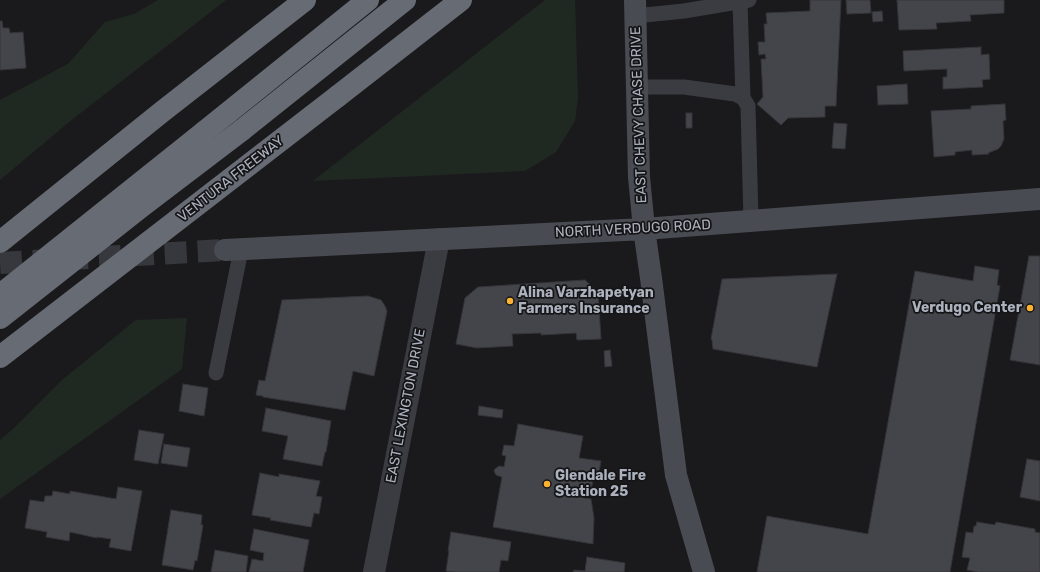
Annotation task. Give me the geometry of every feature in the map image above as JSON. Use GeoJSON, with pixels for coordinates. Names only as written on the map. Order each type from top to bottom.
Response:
{"type":"FeatureCollection","features":[{"type":"Feature","properties":{"kind":"highway"},"geometry":{"type":"LineString","coordinates":[[163,111],[287,0]]}},
{"type":"Feature","properties":{"kind":"highway"},"geometry":{"type":"LineString","coordinates":[[0,242],[163,111],[305,0]]}},
{"type":"Feature","properties":{"kind":"highway"},"geometry":{"type":"LineString","coordinates":[[0,295],[368,0]]}},
{"type":"Feature","properties":{"kind":"highway"},"geometry":{"type":"LineString","coordinates":[[0,318],[142,206],[242,130],[405,0]]}},
{"type":"Feature","properties":{"kind":"highway","name":"VENTURA FREEWAY"},"geometry":{"type":"LineString","coordinates":[[0,357],[461,0]]}},
{"type":"Feature","properties":{"kind":"main road","name":"EAST CHEVY CHASE DRIVE"},"geometry":{"type":"LineString","coordinates":[[635,8],[639,177],[644,229],[676,475],[704,572]]}},
{"type":"Feature","properties":{"kind":"main road","name":"NORTH VERDUGO ROAD"},"geometry":{"type":"LineString","coordinates":[[233,250],[644,229],[1040,198]]}},
{"type":"Feature","properties":{"kind":"street","name":"EAST LEXINGTON DRIVE"},"geometry":{"type":"LineString","coordinates":[[374,572],[439,239]]}},
{"type":"Feature","properties":{"kind":"lane"},"geometry":{"type":"LineString","coordinates":[[635,8],[684,11],[744,1],[743,98]]}},
{"type":"Feature","properties":{"kind":"lane"},"geometry":{"type":"LineString","coordinates":[[637,87],[684,87],[735,94],[743,98],[748,106],[751,221]]}},
{"type":"Feature","properties":{"kind":"lane"},"geometry":{"type":"LineString","coordinates":[[216,373],[233,250]]}},
{"type":"Feature","properties":{"kind":"shaded area"},"geometry":{"type":"Polygon","coordinates":[[[158,0],[226,0],[74,118],[0,180],[0,100],[68,64],[105,22],[134,14],[158,0]]]}},
{"type":"Feature","properties":{"kind":"shaded area"},"geometry":{"type":"Polygon","coordinates":[[[545,0],[575,0],[578,97],[575,121],[556,152],[525,171],[313,181],[545,0]]]}},
{"type":"Feature","properties":{"kind":"shaded area"},"geometry":{"type":"Polygon","coordinates":[[[187,318],[182,369],[0,499],[0,440],[62,380],[136,320],[187,318]]]}},
{"type":"Feature","properties":{"kind":"building"},"geometry":{"type":"Polygon","coordinates":[[[810,0],[841,0],[836,106],[825,106],[825,117],[788,118],[781,125],[757,104],[763,97],[761,59],[766,59],[765,54],[759,55],[758,42],[765,42],[764,24],[767,24],[766,13],[810,11],[810,0]]]}},
{"type":"Feature","properties":{"kind":"building"},"geometry":{"type":"Polygon","coordinates":[[[846,0],[870,0],[871,13],[847,14],[846,0]]]}},
{"type":"Feature","properties":{"kind":"building"},"geometry":{"type":"Polygon","coordinates":[[[897,0],[1004,0],[1004,13],[970,15],[971,21],[936,23],[937,29],[899,30],[897,0]]]}},
{"type":"Feature","properties":{"kind":"building"},"geometry":{"type":"Polygon","coordinates":[[[882,11],[883,21],[873,22],[872,12],[882,11]]]}},
{"type":"Feature","properties":{"kind":"building"},"geometry":{"type":"Polygon","coordinates":[[[0,21],[2,21],[3,28],[9,28],[10,33],[23,32],[26,68],[0,70],[0,21]]]}},
{"type":"Feature","properties":{"kind":"building"},"geometry":{"type":"Polygon","coordinates":[[[981,47],[981,55],[989,54],[990,79],[982,80],[983,87],[943,89],[943,77],[947,77],[947,69],[904,71],[903,51],[981,47]]]}},
{"type":"Feature","properties":{"kind":"building"},"geometry":{"type":"Polygon","coordinates":[[[907,84],[908,104],[878,105],[877,86],[907,84]]]}},
{"type":"Feature","properties":{"kind":"building"},"geometry":{"type":"Polygon","coordinates":[[[1005,104],[1006,120],[1003,121],[1004,139],[998,149],[988,153],[989,154],[972,155],[972,150],[955,152],[955,155],[934,157],[931,111],[971,109],[971,106],[1005,104]]]}},
{"type":"Feature","properties":{"kind":"building"},"geometry":{"type":"Polygon","coordinates":[[[686,113],[692,113],[692,128],[686,128],[686,113]]]}},
{"type":"Feature","properties":{"kind":"building"},"geometry":{"type":"Polygon","coordinates":[[[834,123],[847,124],[845,149],[832,148],[834,123]]]}},
{"type":"Feature","properties":{"kind":"building","name":"Verdugo Center"},"geometry":{"type":"Polygon","coordinates":[[[1029,256],[1040,256],[1040,365],[1010,360],[1029,256]]]}},
{"type":"Feature","properties":{"kind":"building"},"geometry":{"type":"Polygon","coordinates":[[[975,266],[999,270],[997,285],[1000,286],[950,572],[757,572],[767,516],[868,534],[915,271],[973,281],[975,266]]]}},
{"type":"Feature","properties":{"kind":"building"},"geometry":{"type":"Polygon","coordinates":[[[837,274],[817,367],[713,349],[711,339],[722,279],[837,274]]]}},
{"type":"Feature","properties":{"kind":"building"},"geometry":{"type":"Polygon","coordinates":[[[585,280],[598,292],[601,339],[577,340],[576,333],[541,335],[541,333],[512,334],[513,346],[477,348],[456,344],[465,298],[478,287],[585,280]]]}},
{"type":"Feature","properties":{"kind":"building"},"geometry":{"type":"Polygon","coordinates":[[[368,296],[381,300],[387,311],[374,376],[353,371],[345,410],[256,395],[259,380],[265,381],[282,300],[368,296]]]}},
{"type":"Feature","properties":{"kind":"building"},"geometry":{"type":"Polygon","coordinates":[[[610,350],[612,366],[605,367],[604,351],[610,350]]]}},
{"type":"Feature","properties":{"kind":"building"},"geometry":{"type":"Polygon","coordinates":[[[183,384],[208,388],[204,416],[179,411],[183,384]]]}},
{"type":"Feature","properties":{"kind":"building"},"geometry":{"type":"Polygon","coordinates":[[[479,406],[503,410],[502,418],[478,415],[479,406]]]}},
{"type":"Feature","properties":{"kind":"building"},"geometry":{"type":"Polygon","coordinates":[[[266,408],[331,421],[322,466],[283,459],[288,436],[262,431],[266,408]]]}},
{"type":"Feature","properties":{"kind":"building","name":"Glendale Fire Station 25"},"geometry":{"type":"Polygon","coordinates":[[[518,424],[583,436],[579,458],[601,461],[599,472],[594,471],[591,493],[579,491],[578,497],[591,499],[594,518],[593,544],[493,527],[502,477],[496,475],[494,471],[499,466],[504,467],[506,456],[502,455],[504,445],[514,446],[518,424]]]}},
{"type":"Feature","properties":{"kind":"building"},"geometry":{"type":"Polygon","coordinates":[[[139,430],[164,434],[158,464],[134,460],[139,430]]]}},
{"type":"Feature","properties":{"kind":"building"},"geometry":{"type":"Polygon","coordinates":[[[164,444],[190,448],[187,467],[161,463],[164,444]]]}},
{"type":"Feature","properties":{"kind":"building"},"geometry":{"type":"Polygon","coordinates":[[[1027,459],[1040,461],[1040,501],[1020,497],[1027,459]]]}},
{"type":"Feature","properties":{"kind":"building"},"geometry":{"type":"Polygon","coordinates":[[[260,473],[279,477],[279,474],[320,481],[316,496],[322,497],[319,514],[314,513],[311,527],[270,520],[271,518],[252,515],[260,473]]]}},
{"type":"Feature","properties":{"kind":"building"},"geometry":{"type":"Polygon","coordinates":[[[118,487],[142,491],[131,551],[109,547],[111,539],[97,538],[70,532],[69,541],[46,537],[47,532],[25,528],[30,500],[44,502],[45,496],[52,496],[53,491],[70,494],[70,491],[116,499],[118,487]]]}},
{"type":"Feature","properties":{"kind":"building"},"geometry":{"type":"Polygon","coordinates":[[[171,510],[202,515],[201,525],[203,525],[197,561],[195,560],[193,570],[162,565],[171,510]]]}},
{"type":"Feature","properties":{"kind":"building"},"geometry":{"type":"Polygon","coordinates":[[[977,522],[995,525],[996,522],[1035,529],[1035,532],[1040,533],[1040,572],[978,572],[967,570],[970,558],[962,557],[966,532],[973,533],[974,526],[976,526],[977,522]]]}},
{"type":"Feature","properties":{"kind":"building"},"geometry":{"type":"Polygon","coordinates":[[[254,529],[309,540],[303,572],[249,572],[252,559],[263,561],[264,553],[250,550],[254,529]]]}},
{"type":"Feature","properties":{"kind":"building"},"geometry":{"type":"Polygon","coordinates":[[[451,532],[511,542],[508,561],[501,560],[499,572],[446,571],[451,532]]]}},
{"type":"Feature","properties":{"kind":"building"},"geometry":{"type":"Polygon","coordinates":[[[215,550],[248,556],[246,572],[211,572],[215,550]]]}},
{"type":"Feature","properties":{"kind":"building"},"geometry":{"type":"Polygon","coordinates":[[[587,557],[625,563],[624,572],[573,572],[574,570],[585,571],[587,557]]]}},
{"type":"Feature","properties":{"kind":"tunnel"},"geometry":{"type":"LineString","coordinates":[[0,263],[225,250]]}},
{"type":"Feature","properties":{"kind":"place","name":"Alina Varzhapetyan Farmers Insurance"},"geometry":{"type":"Point","coordinates":[510,301]}},
{"type":"Feature","properties":{"kind":"place","name":"Verdugo Center"},"geometry":{"type":"Point","coordinates":[1030,308]}},
{"type":"Feature","properties":{"kind":"place","name":"Glendale Fire Station 25"},"geometry":{"type":"Point","coordinates":[547,484]}}]}
